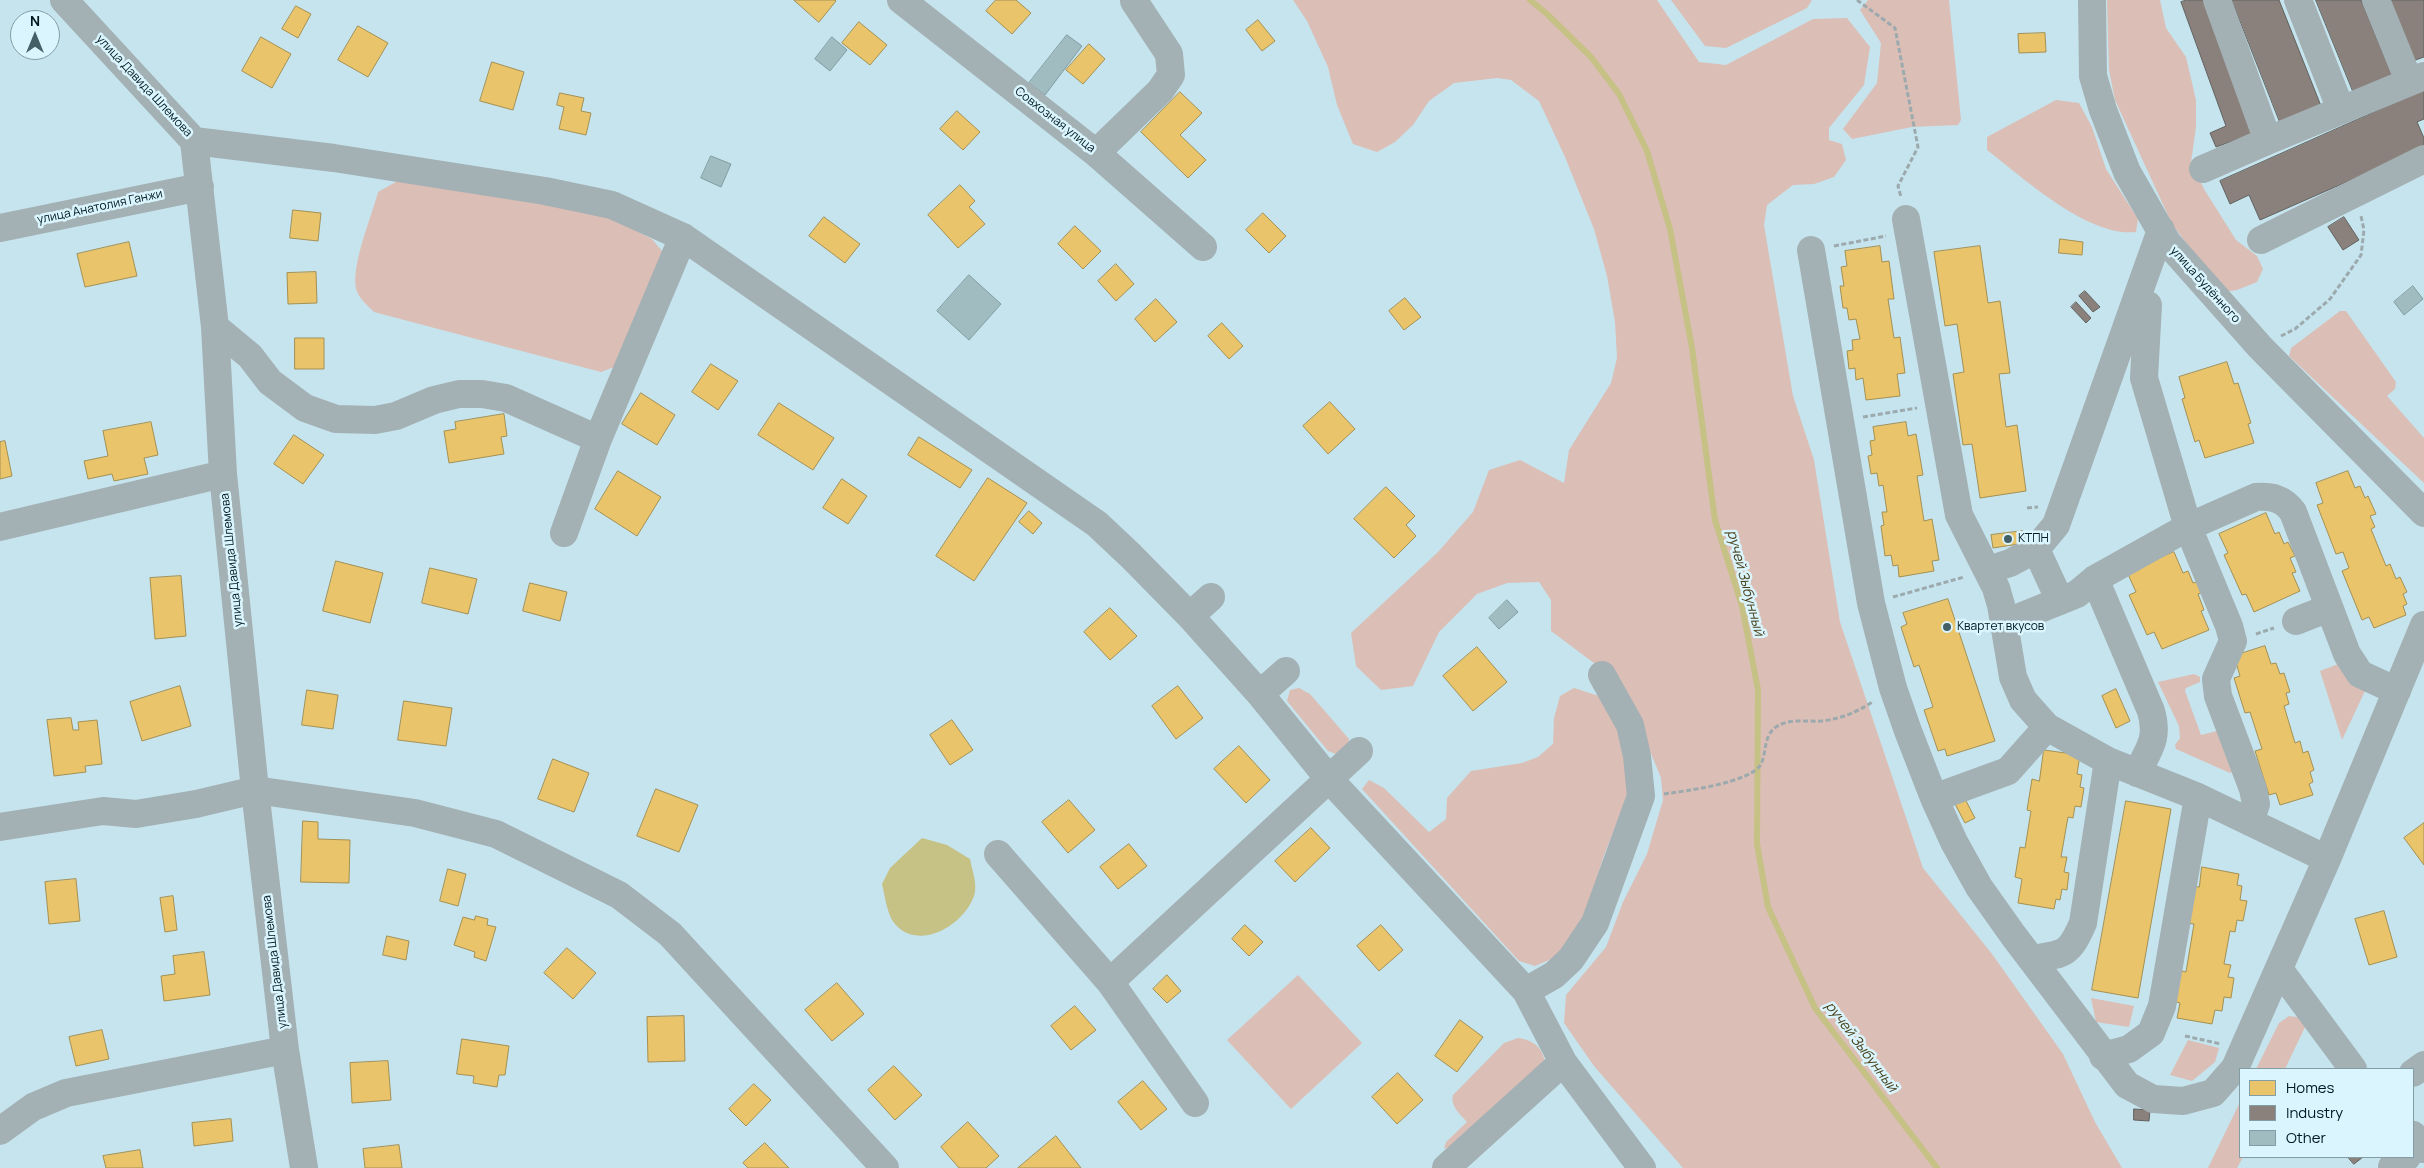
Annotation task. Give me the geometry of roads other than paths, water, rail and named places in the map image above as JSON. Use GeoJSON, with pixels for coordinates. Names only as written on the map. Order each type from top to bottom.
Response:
{"type":"FeatureCollection","features":[{"type":"Feature","properties":{"kind":"street","name":"улица Давида Шлемова"},"geometry":{"type":"LineString","coordinates":[[64,0],[194,141],[215,327],[223,474],[255,790],[285,1050],[304,1168]]}},
{"type":"Feature","properties":{"kind":"street","name":"Совхозная улица"},"geometry":{"type":"LineString","coordinates":[[900,0],[1096,153],[1203,247]]}},
{"type":"Feature","properties":{"kind":"street"},"geometry":{"type":"LineString","coordinates":[[1096,153],[1160,91],[1171,74],[1169,54],[1134,0]]}},
{"type":"Feature","properties":{"kind":"street","name":"улица Будённого"},"geometry":{"type":"LineString","coordinates":[[2092,0],[2093,76],[2103,110],[2127,172],[2167,242],[2260,347],[2424,514]]}},
{"type":"Feature","properties":{"kind":"street"},"geometry":{"type":"LineString","coordinates":[[2217,0],[2264,130],[2274,138]]}},
{"type":"Feature","properties":{"kind":"street"},"geometry":{"type":"LineString","coordinates":[[2298,0],[2341,110]]}},
{"type":"Feature","properties":{"kind":"street"},"geometry":{"type":"LineString","coordinates":[[2203,169],[2416,78],[2376,0]]}},
{"type":"Feature","properties":{"kind":"street"},"geometry":{"type":"LineString","coordinates":[[194,141],[362,162],[545,191],[612,206],[683,238],[1097,524],[1190,616],[1260,694],[1329,779],[1526,991],[1563,1062],[1642,1168]]}},
{"type":"Feature","properties":{"kind":"street"},"geometry":{"type":"LineString","coordinates":[[2262,240],[2424,159]]}},
{"type":"Feature","properties":{"kind":"street","name":"улица Анатолия Ганжи"},"geometry":{"type":"LineString","coordinates":[[0,228],[200,187]]}},
{"type":"Feature","properties":{"kind":"street"},"geometry":{"type":"LineString","coordinates":[[1907,225],[1960,515],[1996,588],[2005,623],[2013,676],[2023,700],[2047,727],[2108,761],[2198,798],[2327,859]]}},
{"type":"Feature","properties":{"kind":"street"},"geometry":{"type":"LineString","coordinates":[[1988,570],[2010,563],[2036,549],[2056,526],[2161,230]]}},
{"type":"Feature","properties":{"kind":"street"},"geometry":{"type":"LineString","coordinates":[[564,533],[598,439],[683,238]]}},
{"type":"Feature","properties":{"kind":"street"},"geometry":{"type":"LineString","coordinates":[[1811,250],[1871,603],[1893,688],[1934,798],[1954,842],[1980,887],[2103,1056],[2127,1085],[2153,1099],[2183,1101],[2212,1094],[2235,1068],[2327,859],[2424,625]]}},
{"type":"Feature","properties":{"kind":"street"},"geometry":{"type":"LineString","coordinates":[[2137,301],[2148,305],[2144,378],[2188,527],[2229,626],[2233,641],[2216,679],[2218,696],[2253,789],[2256,804],[2250,822]]}},
{"type":"Feature","properties":{"kind":"street"},"geometry":{"type":"LineString","coordinates":[[215,327],[250,356],[270,382],[305,408],[336,419],[375,420],[396,416],[434,400],[459,394],[482,394],[506,398],[598,439]]}},
{"type":"Feature","properties":{"kind":"street"},"geometry":{"type":"LineString","coordinates":[[0,527],[223,474]]}},
{"type":"Feature","properties":{"kind":"street"},"geometry":{"type":"LineString","coordinates":[[2005,623],[2077,594],[2095,579],[2188,527],[2256,497],[2268,496],[2287,504],[2293,512],[2347,654],[2360,674],[2397,691]]}},
{"type":"Feature","properties":{"kind":"street"},"geometry":{"type":"LineString","coordinates":[[2036,549],[2060,601]]}},
{"type":"Feature","properties":{"kind":"street"},"geometry":{"type":"LineString","coordinates":[[2095,579],[2156,727],[2155,737],[2137,773]]}},
{"type":"Feature","properties":{"kind":"street"},"geometry":{"type":"LineString","coordinates":[[1190,616],[1211,597]]}},
{"type":"Feature","properties":{"kind":"street"},"geometry":{"type":"LineString","coordinates":[[2296,621],[2329,608]]}},
{"type":"Feature","properties":{"kind":"street"},"geometry":{"type":"LineString","coordinates":[[1260,694],[1286,671]]}},
{"type":"Feature","properties":{"kind":"street"},"geometry":{"type":"LineString","coordinates":[[1526,991],[1554,975],[1572,959],[1594,923],[1641,796],[1637,756],[1630,725],[1602,675]]}},
{"type":"Feature","properties":{"kind":"street"},"geometry":{"type":"LineString","coordinates":[[1934,798],[2008,771],[2047,727]]}},
{"type":"Feature","properties":{"kind":"street"},"geometry":{"type":"LineString","coordinates":[[1110,982],[1359,751]]}},
{"type":"Feature","properties":{"kind":"street"},"geometry":{"type":"LineString","coordinates":[[2032,959],[2058,955],[2073,945],[2083,923],[2108,761]]}},
{"type":"Feature","properties":{"kind":"street"},"geometry":{"type":"LineString","coordinates":[[0,827],[103,811],[136,814],[196,804],[255,790],[415,814],[496,834],[619,895],[670,934],[885,1168]]}},
{"type":"Feature","properties":{"kind":"street"},"geometry":{"type":"LineString","coordinates":[[2103,1056],[2129,1049],[2151,1033],[2162,1006],[2198,798]]}},
{"type":"Feature","properties":{"kind":"street"},"geometry":{"type":"LineString","coordinates":[[998,854],[1110,982],[1195,1103]]}},
{"type":"Feature","properties":{"kind":"street"},"geometry":{"type":"LineString","coordinates":[[2279,969],[2351,1068]]}},
{"type":"Feature","properties":{"kind":"street"},"geometry":{"type":"LineString","coordinates":[[0,1132],[33,1107],[66,1093],[285,1050]]}},
{"type":"Feature","properties":{"kind":"street"},"geometry":{"type":"LineString","coordinates":[[1446,1168],[1563,1062]]}},
{"type":"Feature","properties":{"kind":"street"},"geometry":{"type":"LineString","coordinates":[[2392,1168],[2404,1158]]}},
{"type":"Feature","properties":{"kind":"waterway","name":"ручей Зыбунный"},"geometry":{"type":"LineString","coordinates":[[1530,0],[1591,57],[1619,94],[1647,151],[1670,229],[1692,348],[1715,520],[1742,606],[1758,690],[1757,844],[1768,907],[1815,1008],[1937,1168]]}},
{"type":"Feature","properties":{"kind":"place","name":"КТПН"},"geometry":{"type":"Point","coordinates":[2008,539]}},
{"type":"Feature","properties":{"kind":"place","name":"Квартет вкусов"},"geometry":{"type":"Point","coordinates":[1947,627]}}]}
